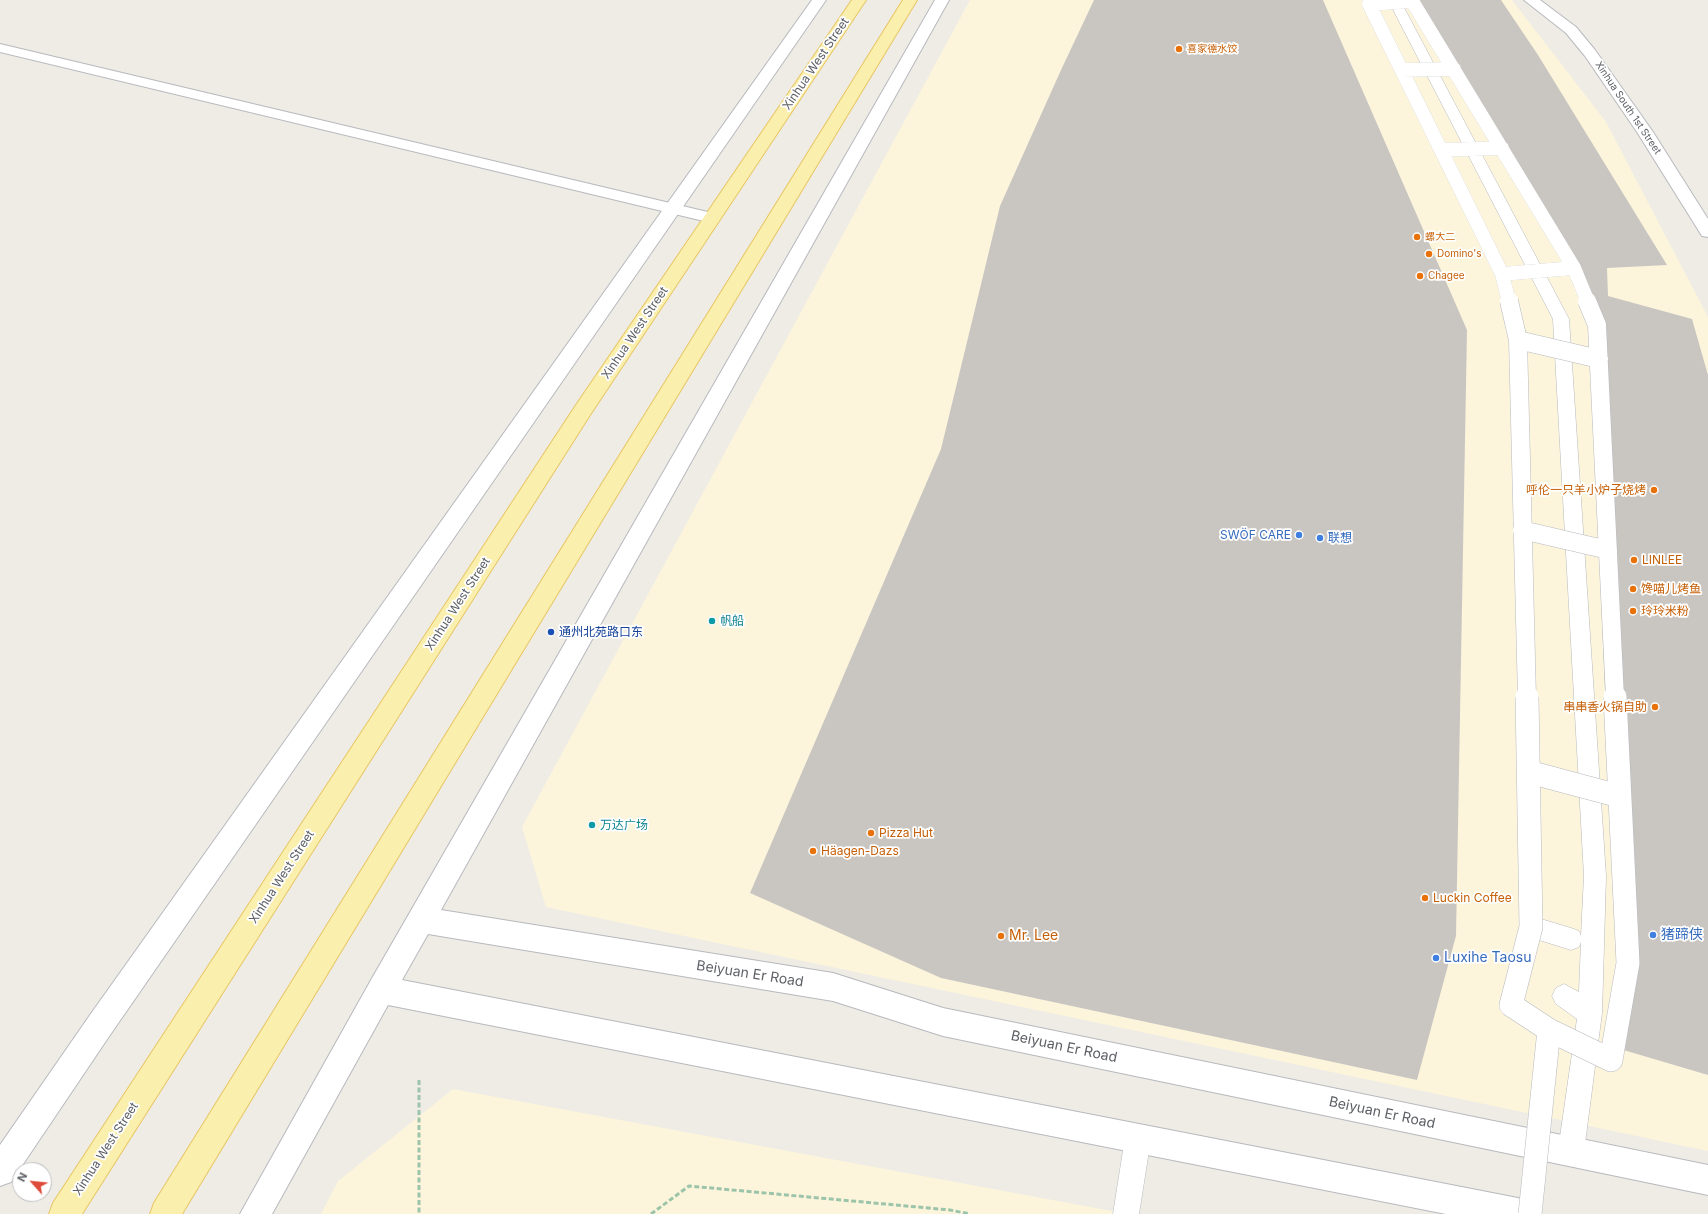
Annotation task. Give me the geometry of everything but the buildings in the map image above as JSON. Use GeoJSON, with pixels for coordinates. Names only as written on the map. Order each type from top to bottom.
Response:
{"type":"FeatureCollection","features":[{"type":"Feature","properties":{"kind":"main road","name":"Xinhua West Street"},"geometry":{"type":"LineString","coordinates":[[64,1214],[579,416],[859,0]]}},
{"type":"Feature","properties":{"kind":"main road"},"geometry":{"type":"LineString","coordinates":[[164,1214],[910,0]]}},
{"type":"Feature","properties":{"kind":"street"},"geometry":{"type":"LineString","coordinates":[[0,1171],[104,1018],[818,0]]}},
{"type":"Feature","properties":{"kind":"street"},"geometry":{"type":"LineString","coordinates":[[254,1214],[942,0]]}},
{"type":"Feature","properties":{"kind":"street","name":"Xinhua South 1st Street"},"geometry":{"type":"LineString","coordinates":[[1531,0],[1571,30],[1590,53],[1645,132],[1708,232]]}},
{"type":"Feature","properties":{"kind":"street","name":"Xinhua South 1st Street"},"geometry":{"type":"LineString","coordinates":[[1546,0],[1584,28],[1605,51],[1662,131]]}},
{"type":"Feature","properties":{"kind":"street"},"geometry":{"type":"LineString","coordinates":[[0,48],[712,218]]}},
{"type":"Feature","properties":{"kind":"street","name":"Beiyuan Er Road"},"geometry":{"type":"LineString","coordinates":[[421,920],[834,987],[943,1022],[1708,1180]]}},
{"type":"Feature","properties":{"kind":"street"},"geometry":{"type":"LineString","coordinates":[[381,990],[1523,1214]]}},
{"type":"Feature","properties":{"kind":"lane"},"geometry":{"type":"LineString","coordinates":[[1394,0],[1561,319],[1595,876],[1590,1013],[1571,1152]]}},
{"type":"Feature","properties":{"kind":"lane"},"geometry":{"type":"LineString","coordinates":[[1412,1],[1574,268],[1597,325],[1628,963],[1611,1060],[1549,1030],[1511,1005],[1531,927],[1529,772],[1518,340],[1502,274],[1402,70],[1369,4],[1412,1]]}},
{"type":"Feature","properties":{"kind":"lane"},"geometry":{"type":"LineString","coordinates":[[1402,70],[1454,69]]}},
{"type":"Feature","properties":{"kind":"lane"},"geometry":{"type":"LineString","coordinates":[[1441,150],[1502,148]]}},
{"type":"Feature","properties":{"kind":"lane"},"geometry":{"type":"LineString","coordinates":[[1502,274],[1574,268]]}},
{"type":"Feature","properties":{"kind":"lane"},"geometry":{"type":"LineString","coordinates":[[1518,340],[1599,359]]}},
{"type":"Feature","properties":{"kind":"lane"},"geometry":{"type":"LineString","coordinates":[[1522,530],[1608,550]]}},
{"type":"Feature","properties":{"kind":"lane"},"geometry":{"type":"LineString","coordinates":[[1529,772],[1619,796]]}},
{"type":"Feature","properties":{"kind":"lane"},"geometry":{"type":"LineString","coordinates":[[1531,927],[1571,939]]}},
{"type":"Feature","properties":{"kind":"lane"},"geometry":{"type":"LineString","coordinates":[[1564,996],[1590,1013]]}},
{"type":"Feature","properties":{"kind":"lane"},"geometry":{"type":"LineString","coordinates":[[1530,1214],[1549,1030]]}},
{"type":"Feature","properties":{"kind":"lane"},"geometry":{"type":"LineString","coordinates":[[1126,1214],[1138,1138]]}},
{"type":"Feature","properties":{"kind":"path"},"geometry":{"type":"LineString","coordinates":[[419,1080],[419,1214]]}},
{"type":"Feature","properties":{"kind":"path"},"geometry":{"type":"LineString","coordinates":[[651,1214],[688,1186],[950,1210],[970,1214]]}},
{"type":"Feature","properties":{"kind":"shaded area"},"geometry":{"type":"Polygon","coordinates":[[[970,0],[1512,0],[1606,122],[1708,317],[1708,1151],[546,907],[522,827],[970,0]]]}},
{"type":"Feature","properties":{"kind":"shaded area"},"geometry":{"type":"Polygon","coordinates":[[[453,1089],[1128,1214],[321,1214],[338,1181],[453,1089]]]}},
{"type":"Feature","properties":{"kind":"place","name":"喜家德水饺"},"geometry":{"type":"Point","coordinates":[1179,49]}},
{"type":"Feature","properties":{"kind":"place","name":"螺大二"},"geometry":{"type":"Point","coordinates":[1417,237]}},
{"type":"Feature","properties":{"kind":"place","name":"Domino's"},"geometry":{"type":"Point","coordinates":[1429,254]}},
{"type":"Feature","properties":{"kind":"place","name":"Chagee"},"geometry":{"type":"Point","coordinates":[1420,276]}},
{"type":"Feature","properties":{"kind":"place","name":"呼伦一只羊小炉子烧烤"},"geometry":{"type":"Point","coordinates":[1654,490]}},
{"type":"Feature","properties":{"kind":"place","name":"SWÖF CARE"},"geometry":{"type":"Point","coordinates":[1299,535]}},
{"type":"Feature","properties":{"kind":"place","name":"联想"},"geometry":{"type":"Point","coordinates":[1320,538]}},
{"type":"Feature","properties":{"kind":"place","name":"LINLEE"},"geometry":{"type":"Point","coordinates":[1634,560]}},
{"type":"Feature","properties":{"kind":"place","name":"馋喵儿烤鱼"},"geometry":{"type":"Point","coordinates":[1633,589]}},
{"type":"Feature","properties":{"kind":"place","name":"玲玲米粉"},"geometry":{"type":"Point","coordinates":[1633,611]}},
{"type":"Feature","properties":{"kind":"place","name":"帆船"},"geometry":{"type":"Point","coordinates":[712,621]}},
{"type":"Feature","properties":{"kind":"place","name":"通州北苑路口东"},"geometry":{"type":"Point","coordinates":[551,632]}},
{"type":"Feature","properties":{"kind":"place","name":"串串香火锅自助"},"geometry":{"type":"Point","coordinates":[1655,707]}},
{"type":"Feature","properties":{"kind":"place","name":"万达广场"},"geometry":{"type":"Point","coordinates":[592,825]}},
{"type":"Feature","properties":{"kind":"place","name":"Pizza Hut"},"geometry":{"type":"Point","coordinates":[871,833]}},
{"type":"Feature","properties":{"kind":"place","name":"Häagen-Dazs"},"geometry":{"type":"Point","coordinates":[813,851]}},
{"type":"Feature","properties":{"kind":"place","name":"Luckin Coffee"},"geometry":{"type":"Point","coordinates":[1425,898]}},
{"type":"Feature","properties":{"kind":"place","name":"猪蹄侠"},"geometry":{"type":"Point","coordinates":[1653,935]}},
{"type":"Feature","properties":{"kind":"place","name":"Mr. Lee"},"geometry":{"type":"Point","coordinates":[1001,936]}},
{"type":"Feature","properties":{"kind":"place","name":"Luxihe Taosu"},"geometry":{"type":"Point","coordinates":[1436,958]}}]}
